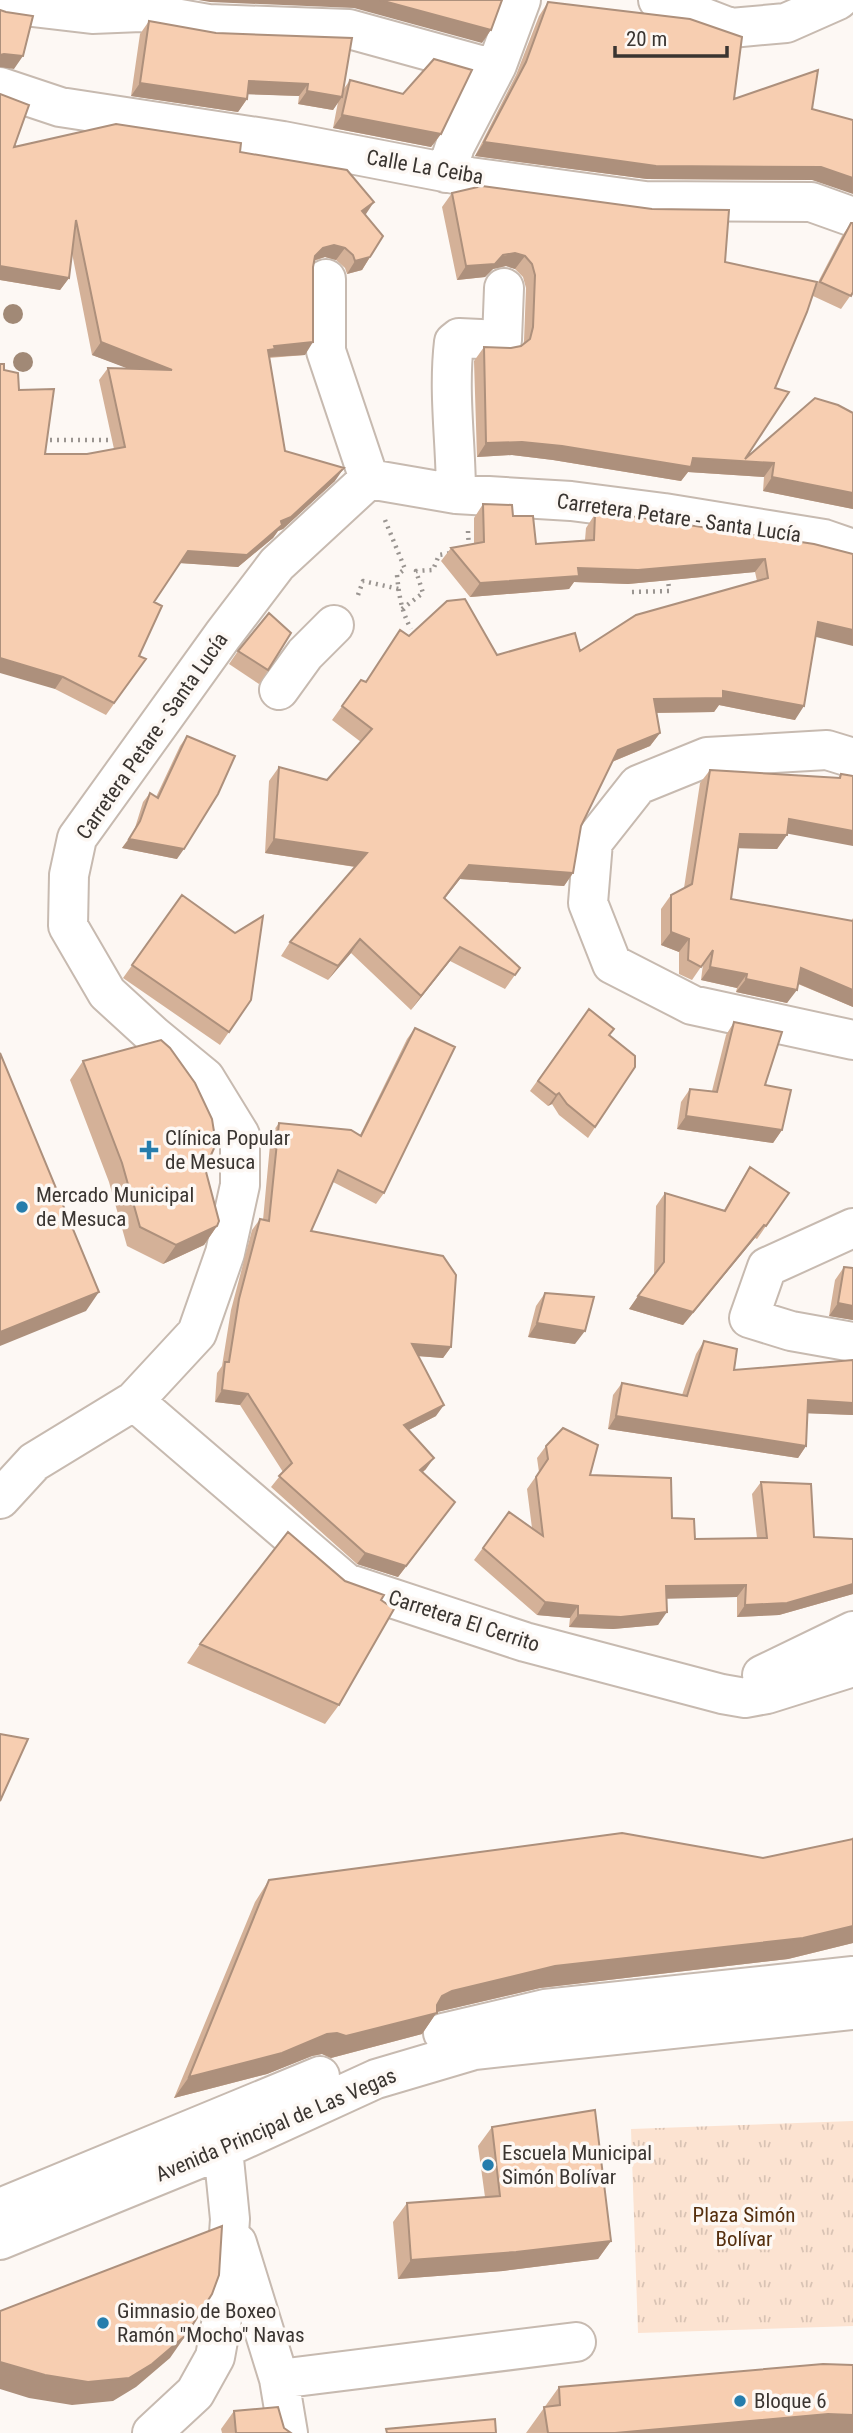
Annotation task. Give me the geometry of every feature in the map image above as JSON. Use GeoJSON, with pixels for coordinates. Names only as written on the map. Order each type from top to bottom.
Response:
{"type":"FeatureCollection","features":[{"type":"Feature","properties":{"kind":"street"},"geometry":{"type":"LineString","coordinates":[[446,173],[456,146],[497,65],[521,0]]}},
{"type":"Feature","properties":{"kind":"street"},"geometry":{"type":"LineString","coordinates":[[658,0],[731,28],[786,23],[838,0]]}},
{"type":"Feature","properties":{"kind":"street"},"geometry":{"type":"LineString","coordinates":[[0,3],[92,14],[141,12],[208,24],[349,29],[480,65],[497,65]]}},
{"type":"Feature","properties":{"kind":"street","name":"Calle La Ceiba"},"geometry":{"type":"LineString","coordinates":[[0,87],[60,107],[283,141],[446,173],[645,201],[811,202],[853,217]]}},
{"type":"Feature","properties":{"kind":"street"},"geometry":{"type":"LineString","coordinates":[[326,279],[326,351],[369,479]]}},
{"type":"Feature","properties":{"kind":"street"},"geometry":{"type":"LineString","coordinates":[[461,494],[451,373],[454,342],[459,338],[502,340],[504,288]]}},
{"type":"Feature","properties":{"kind":"street","name":"Carretera Petare - Santa Lucía"},"geometry":{"type":"LineString","coordinates":[[0,1499],[34,1462],[134,1401],[197,1333],[225,1253],[240,1185],[240,1135],[205,1078],[107,993],[68,926],[69,875],[77,838],[277,564],[369,479],[461,494],[571,500],[663,513],[824,539],[853,549]]}},
{"type":"Feature","properties":{"kind":"street"},"geometry":{"type":"LineString","coordinates":[[278,690],[305,654],[334,625]]}},
{"type":"Feature","properties":{"kind":"street"},"geometry":{"type":"LineString","coordinates":[[853,758],[827,750],[707,757],[638,785],[593,842],[588,903],[612,964],[692,1005],[853,1040]]}},
{"type":"Feature","properties":{"kind":"street"},"geometry":{"type":"LineString","coordinates":[[853,1228],[767,1267],[749,1318],[791,1331],[853,1342]]}},
{"type":"Feature","properties":{"kind":"street","name":"Carretera El Cerrito"},"geometry":{"type":"LineString","coordinates":[[134,1401],[346,1583],[525,1642],[745,1698],[767,1695],[853,1667]]}},
{"type":"Feature","properties":{"kind":"street"},"geometry":{"type":"LineString","coordinates":[[722,1694],[853,1631]]}},
{"type":"Feature","properties":{"kind":"street","name":"Avenida Principal de Las Vegas"},"geometry":{"type":"LineString","coordinates":[[0,2208],[380,2051],[449,2032],[545,2009],[853,1976]]}},
{"type":"Feature","properties":{"kind":"street","name":"Avenida Principal de Las Vegas"},"geometry":{"type":"LineString","coordinates":[[0,2241],[223,2149],[376,2079],[474,2050],[853,2010]]}},
{"type":"Feature","properties":{"kind":"street"},"geometry":{"type":"LineString","coordinates":[[152,2433],[195,2393],[215,2357],[224,2308],[230,2219],[223,2149]]}},
{"type":"Feature","properties":{"kind":"street"},"geometry":{"type":"LineString","coordinates":[[230,2219],[279,2379],[288,2433]]}},
{"type":"Feature","properties":{"kind":"street"},"geometry":{"type":"LineString","coordinates":[[279,2379],[576,2342]]}},
{"type":"Feature","properties":{"kind":"path"},"geometry":{"type":"LineString","coordinates":[[40,440],[120,440]]}},
{"type":"Feature","properties":{"kind":"path"},"geometry":{"type":"LineString","coordinates":[[369,479],[405,569],[397,575],[401,610],[411,629]]}},
{"type":"Feature","properties":{"kind":"path"},"geometry":{"type":"LineString","coordinates":[[401,610],[424,593],[416,571],[433,570],[439,555],[469,551],[461,494]]}},
{"type":"Feature","properties":{"kind":"path"},"geometry":{"type":"LineString","coordinates":[[632,592],[669,592],[663,513]]}},
{"type":"Feature","properties":{"kind":"green space","name":"Plaza Simón Bolívar"},"geometry":{"type":"Polygon","coordinates":[[[853,2121],[853,2326],[638,2333],[631,2129],[853,2121]]]}},
{"type":"Feature","properties":{"kind":"building"},"geometry":{"type":"Polygon","coordinates":[[[380,0],[502,0],[491,30],[380,0]]]}},
{"type":"Feature","properties":{"kind":"building"},"geometry":{"type":"Polygon","coordinates":[[[548,2],[690,19],[742,37],[734,99],[818,70],[812,109],[853,120],[853,178],[821,167],[656,166],[484,142],[526,62],[548,2]]]}},
{"type":"Feature","properties":{"kind":"building"},"geometry":{"type":"Polygon","coordinates":[[[0,10],[33,16],[23,56],[0,55],[0,10]]]}},
{"type":"Feature","properties":{"kind":"building"},"geometry":{"type":"Polygon","coordinates":[[[149,21],[216,33],[352,38],[342,97],[307,91],[308,84],[249,81],[247,99],[140,83],[149,21]]]}},
{"type":"Feature","properties":{"kind":"building"},"geometry":{"type":"Polygon","coordinates":[[[434,59],[472,70],[441,134],[342,115],[350,80],[403,94],[434,59]]]}},
{"type":"Feature","properties":{"kind":"building"},"geometry":{"type":"Polygon","coordinates":[[[0,94],[29,105],[14,147],[116,124],[241,143],[240,152],[347,170],[374,202],[362,211],[383,236],[370,257],[355,261],[345,248],[334,245],[323,248],[315,256],[313,267],[313,342],[274,346],[275,349],[268,350],[285,451],[344,468],[291,517],[281,521],[282,525],[247,555],[188,551],[154,602],[162,606],[139,656],[146,659],[114,703],[63,677],[0,658],[0,364],[4,364],[4,370],[18,373],[19,390],[54,389],[45,454],[87,454],[125,447],[108,368],[172,370],[101,342],[76,220],[69,278],[0,266],[0,94]]]}},
{"type":"Feature","properties":{"kind":"building"},"geometry":{"type":"Polygon","coordinates":[[[482,186],[652,209],[729,210],[725,262],[817,282],[775,388],[789,392],[745,459],[815,398],[838,405],[853,413],[853,493],[772,477],[774,463],[693,458],[691,467],[562,446],[522,442],[486,443],[484,347],[511,348],[521,346],[530,339],[535,275],[532,264],[525,256],[515,253],[503,255],[495,264],[466,266],[452,193],[482,186]]]}},
{"type":"Feature","properties":{"kind":"building"},"geometry":{"type":"Polygon","coordinates":[[[851,223],[853,292],[851,296],[820,282],[851,223]]]}},
{"type":"Feature","properties":{"kind":"building"},"geometry":{"type":"Polygon","coordinates":[[[483,504],[512,505],[513,516],[533,516],[536,544],[594,540],[595,514],[610,513],[814,544],[853,554],[853,630],[818,622],[804,706],[723,691],[723,698],[654,699],[660,733],[618,750],[581,826],[573,873],[469,865],[444,898],[520,968],[515,975],[460,947],[421,996],[360,939],[338,966],[290,942],[367,853],[274,839],[279,767],[327,780],[372,729],[342,706],[361,680],[366,682],[400,630],[409,636],[447,601],[465,599],[497,655],[575,633],[580,651],[636,615],[768,578],[765,559],[638,570],[578,568],[579,576],[480,583],[451,548],[484,542],[483,504]]]}},
{"type":"Feature","properties":{"kind":"building"},"geometry":{"type":"Polygon","coordinates":[[[269,613],[291,633],[268,670],[238,651],[269,613]]]}},
{"type":"Feature","properties":{"kind":"building"},"geometry":{"type":"Polygon","coordinates":[[[187,736],[235,756],[218,794],[184,849],[129,839],[140,821],[150,793],[158,798],[187,736]]]}},
{"type":"Feature","properties":{"kind":"building"},"geometry":{"type":"Polygon","coordinates":[[[710,770],[840,778],[841,774],[853,776],[853,831],[789,819],[787,835],[740,834],[731,899],[853,921],[853,990],[801,968],[797,990],[746,979],[747,974],[710,967],[713,950],[701,967],[688,960],[689,939],[671,932],[671,895],[692,884],[710,770]]]}},
{"type":"Feature","properties":{"kind":"building"},"geometry":{"type":"Polygon","coordinates":[[[182,895],[235,933],[263,916],[251,1000],[229,1032],[132,965],[182,895]]]}},
{"type":"Feature","properties":{"kind":"building"},"geometry":{"type":"Polygon","coordinates":[[[589,1009],[614,1029],[609,1035],[635,1056],[635,1067],[595,1127],[567,1104],[559,1093],[556,1095],[538,1081],[589,1009]]]}},
{"type":"Feature","properties":{"kind":"building"},"geometry":{"type":"Polygon","coordinates":[[[734,1022],[782,1032],[765,1085],[791,1090],[782,1130],[686,1116],[690,1089],[717,1092],[734,1022]]]}},
{"type":"Feature","properties":{"kind":"building"},"geometry":{"type":"Polygon","coordinates":[[[415,1028],[455,1047],[384,1193],[338,1170],[311,1231],[443,1256],[456,1275],[451,1347],[412,1344],[444,1405],[404,1425],[434,1458],[420,1470],[455,1502],[406,1566],[365,1553],[279,1476],[292,1463],[248,1394],[222,1390],[225,1362],[229,1362],[239,1299],[260,1219],[269,1221],[279,1123],[351,1130],[361,1136],[415,1028]]]}},
{"type":"Feature","properties":{"kind":"building","name":"Clínica Popular de Mesuca"},"geometry":{"type":"Polygon","coordinates":[[[161,1040],[195,1083],[212,1119],[216,1144],[205,1168],[219,1221],[217,1226],[176,1245],[140,1227],[122,1163],[83,1061],[161,1040]]]}},
{"type":"Feature","properties":{"kind":"building","name":"Mercado Municipal de Mesuca"},"geometry":{"type":"Polygon","coordinates":[[[0,1053],[99,1292],[0,1332],[0,1053]]]}},
{"type":"Feature","properties":{"kind":"building"},"geometry":{"type":"Polygon","coordinates":[[[750,1167],[789,1193],[766,1226],[764,1225],[693,1312],[638,1296],[664,1262],[665,1193],[725,1211],[750,1167]]]}},
{"type":"Feature","properties":{"kind":"building"},"geometry":{"type":"Polygon","coordinates":[[[844,1267],[853,1268],[853,1306],[838,1303],[844,1267]]]}},
{"type":"Feature","properties":{"kind":"building"},"geometry":{"type":"Polygon","coordinates":[[[545,1293],[594,1297],[585,1331],[537,1323],[545,1293]]]}},
{"type":"Feature","properties":{"kind":"building"},"geometry":{"type":"Polygon","coordinates":[[[704,1341],[737,1349],[734,1370],[853,1360],[853,1403],[808,1400],[806,1446],[616,1416],[622,1383],[687,1396],[704,1341]]]}},
{"type":"Feature","properties":{"kind":"building"},"geometry":{"type":"Polygon","coordinates":[[[563,1428],[598,1445],[590,1475],[671,1478],[672,1518],[694,1519],[695,1539],[767,1538],[761,1482],[811,1484],[814,1537],[853,1539],[853,1584],[787,1603],[745,1605],[746,1585],[666,1586],[667,1612],[621,1617],[578,1615],[578,1606],[545,1602],[483,1548],[509,1512],[543,1536],[536,1477],[548,1459],[546,1446],[563,1428]]]}},
{"type":"Feature","properties":{"kind":"building"},"geometry":{"type":"Polygon","coordinates":[[[288,1532],[345,1581],[384,1595],[381,1600],[394,1609],[339,1705],[200,1644],[288,1532]]]}},
{"type":"Feature","properties":{"kind":"building"},"geometry":{"type":"Polygon","coordinates":[[[0,1734],[28,1739],[0,1801],[0,1734]]]}},
{"type":"Feature","properties":{"kind":"building"},"geometry":{"type":"Polygon","coordinates":[[[622,1833],[763,1858],[853,1839],[853,1926],[803,1938],[555,1966],[452,1991],[442,1996],[437,2005],[437,2013],[346,2036],[327,2034],[282,2053],[189,2077],[269,1880],[622,1833]]]}},
{"type":"Feature","properties":{"kind":"building"},"geometry":{"type":"Polygon","coordinates":[[[595,2110],[611,2241],[411,2260],[407,2203],[500,2196],[492,2127],[595,2110]]]}},
{"type":"Feature","properties":{"kind":"building","name":"Gimnasio de Boxeo Ramón \"Mocho\" Navas"},"geometry":{"type":"Polygon","coordinates":[[[222,2226],[219,2275],[212,2294],[186,2335],[152,2364],[129,2378],[88,2382],[45,2375],[0,2362],[0,2311],[222,2226]]]}},
{"type":"Feature","properties":{"kind":"building"},"geometry":{"type":"Polygon","coordinates":[[[823,2364],[853,2365],[853,2415],[828,2414],[615,2433],[548,2433],[544,2407],[560,2405],[559,2387],[823,2364]]]}},
{"type":"Feature","properties":{"kind":"building"},"geometry":{"type":"Polygon","coordinates":[[[278,2407],[284,2428],[291,2433],[236,2433],[234,2411],[278,2407]]]}},
{"type":"Feature","properties":{"kind":"building"},"geometry":{"type":"Polygon","coordinates":[[[495,2419],[496,2433],[387,2433],[386,2429],[495,2419]]]}},
{"type":"Feature","properties":{"kind":"place","name":"Clínica Popular de Mesuca"},"geometry":{"type":"Point","coordinates":[149,1150]}},
{"type":"Feature","properties":{"kind":"place","name":"Mercado Municipal de Mesuca"},"geometry":{"type":"Point","coordinates":[22,1207]}},
{"type":"Feature","properties":{"kind":"place","name":"Escuela Municipal Simón Bolívar"},"geometry":{"type":"Point","coordinates":[488,2165]}},
{"type":"Feature","properties":{"kind":"place","name":"Gimnasio de Boxeo Ramón \"Mocho\" Navas"},"geometry":{"type":"Point","coordinates":[103,2323]}},
{"type":"Feature","properties":{"kind":"place","name":"Bloque 6"},"geometry":{"type":"Point","coordinates":[740,2401]}}]}
